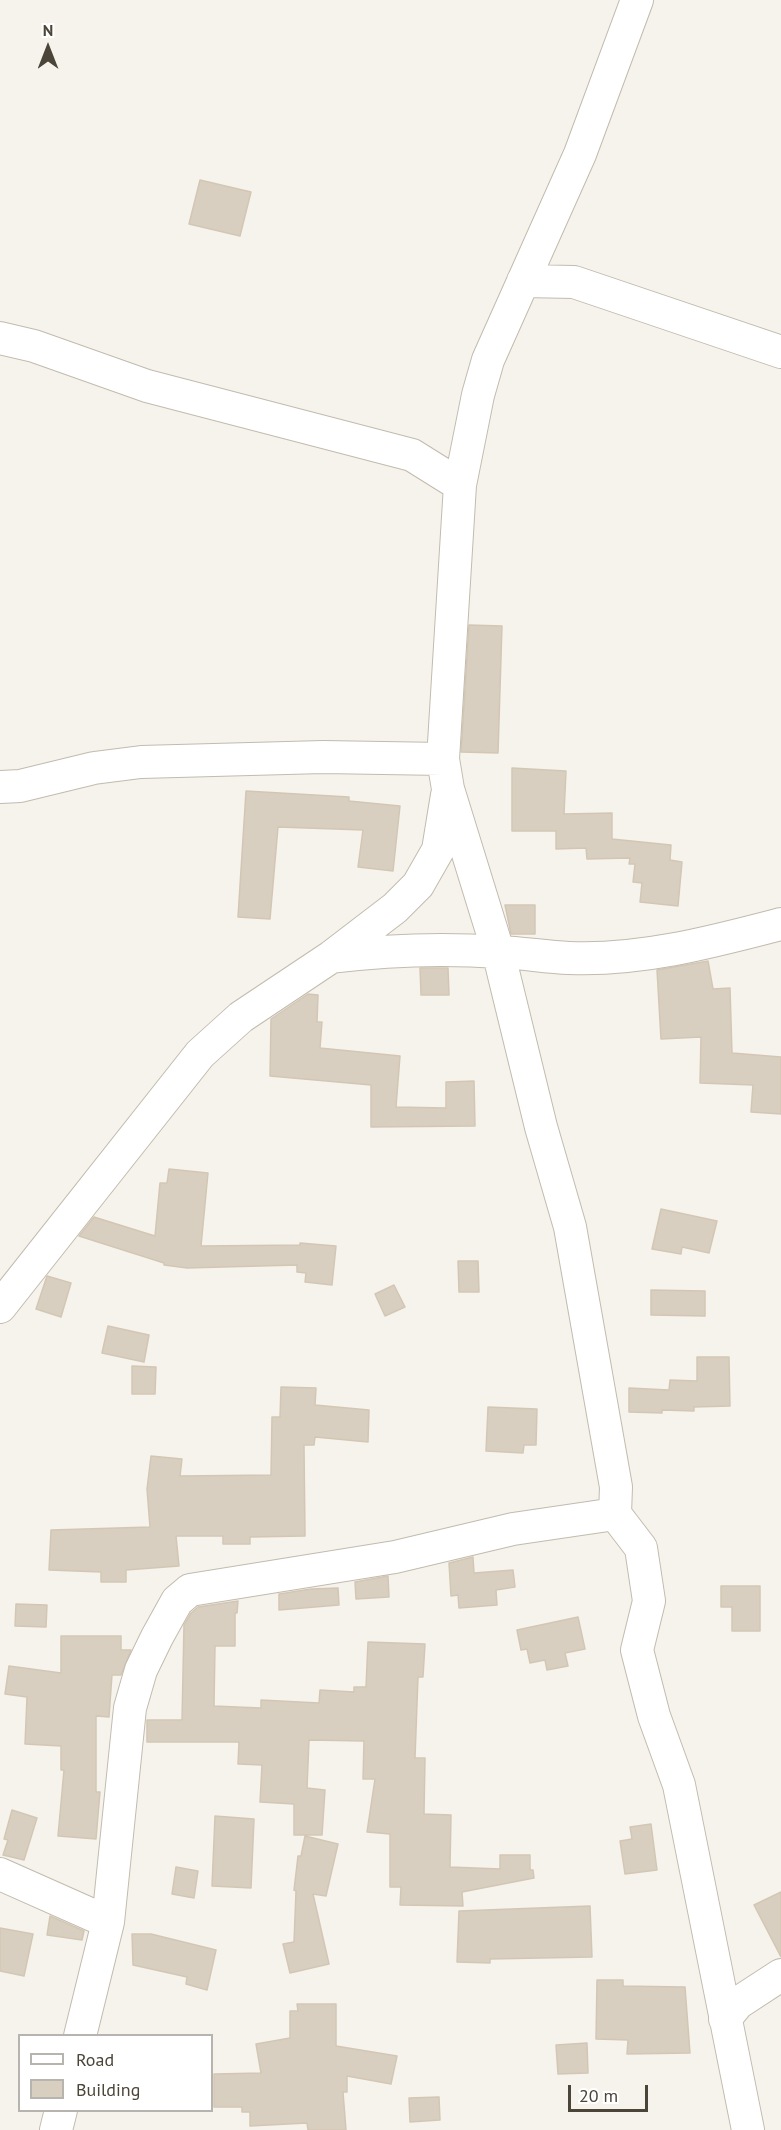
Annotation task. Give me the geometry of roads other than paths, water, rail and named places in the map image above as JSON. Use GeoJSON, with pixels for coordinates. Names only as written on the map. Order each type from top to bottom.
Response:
{"type":"FeatureCollection","features":[{"type":"Feature","properties":{"kind":"street"},"geometry":{"type":"LineString","coordinates":[[0,1308],[200,1054],[241,1017],[331,957],[395,908],[418,885],[438,850],[445,774],[460,485],[478,395],[488,360],[580,154],[637,0]]}},
{"type":"Feature","properties":{"kind":"street"},"geometry":{"type":"LineString","coordinates":[[523,281],[574,282],[781,352]]}},
{"type":"Feature","properties":{"kind":"street"},"geometry":{"type":"LineString","coordinates":[[0,338],[34,346],[147,386],[412,455],[460,485]]}},
{"type":"Feature","properties":{"kind":"street"},"geometry":{"type":"LineString","coordinates":[[0,787],[20,786],[94,768],[141,762],[323,757],[445,774]]}},
{"type":"Feature","properties":{"kind":"street"},"geometry":{"type":"LineString","coordinates":[[445,774],[498,951],[541,1127],[570,1227],[616,1487],[615,1514],[641,1548],[649,1601],[637,1650],[654,1716],[679,1785],[725,2019],[742,2087],[748,2130]]}},
{"type":"Feature","properties":{"kind":"street"},"geometry":{"type":"LineString","coordinates":[[331,957],[376,951],[498,951],[570,958],[638,954],[689,947],[781,924]]}},
{"type":"Feature","properties":{"kind":"street"},"geometry":{"type":"LineString","coordinates":[[80,2034],[108,1922],[130,1708],[141,1670],[177,1601],[190,1590],[395,1557],[513,1529],[615,1514]]}},
{"type":"Feature","properties":{"kind":"street"},"geometry":{"type":"LineString","coordinates":[[0,1874],[108,1922]]}},
{"type":"Feature","properties":{"kind":"street"},"geometry":{"type":"LineString","coordinates":[[725,2019],[738,2003],[781,1975]]}},
{"type":"Feature","properties":{"kind":"street"},"geometry":{"type":"LineString","coordinates":[[56,2130],[60,2112]]}}]}
